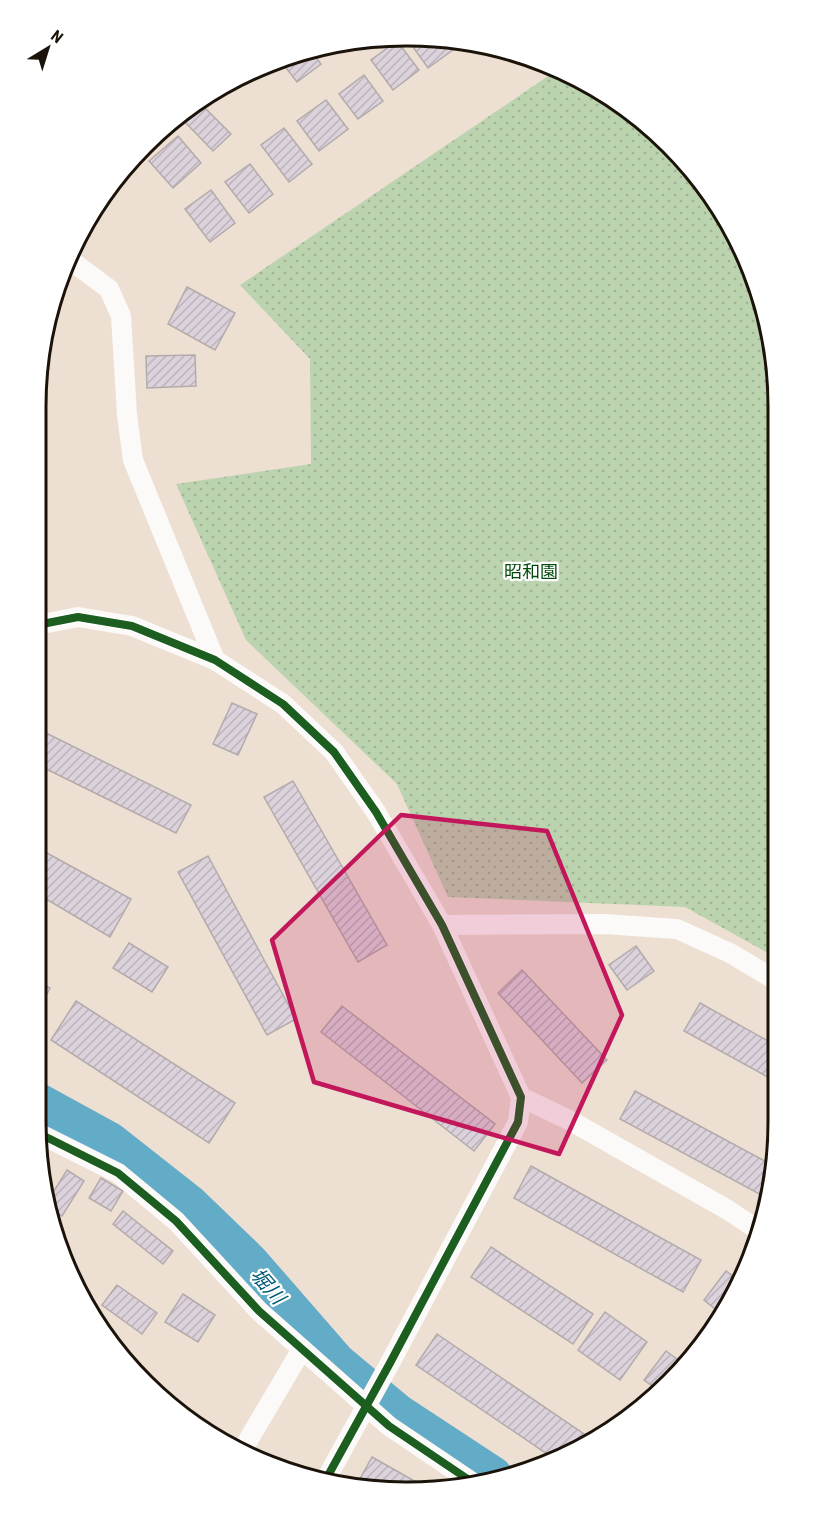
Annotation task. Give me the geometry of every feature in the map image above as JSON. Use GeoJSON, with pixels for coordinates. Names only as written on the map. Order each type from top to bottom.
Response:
{"type":"FeatureCollection","features":[{"type":"Feature","properties":{"kind":"street"},"geometry":{"type":"LineString","coordinates":[[76,265],[109,289],[122,316],[127,415],[133,460],[215,660]]}},
{"type":"Feature","properties":{"kind":"street"},"geometry":{"type":"LineString","coordinates":[[46,623],[78,617],[132,626],[215,660],[284,704],[334,752],[376,812],[442,925],[521,1097],[518,1122],[330,1473]]}},
{"type":"Feature","properties":{"kind":"street"},"geometry":{"type":"LineString","coordinates":[[442,925],[604,924],[677,929],[729,953],[768,976]]}},
{"type":"Feature","properties":{"kind":"street"},"geometry":{"type":"LineString","coordinates":[[521,1097],[581,1126],[729,1210],[751,1226]]}},
{"type":"Feature","properties":{"kind":"street"},"geometry":{"type":"LineString","coordinates":[[47,1137],[118,1173],[176,1221],[259,1311],[389,1426],[464,1477]]}},
{"type":"Feature","properties":{"kind":"street"},"geometry":{"type":"LineString","coordinates":[[246,1443],[302,1349]]}},
{"type":"Feature","properties":{"kind":"highlighted area"},"geometry":{"type":"Polygon","coordinates":[[[401,815],[547,831],[622,1015],[559,1154],[314,1082],[272,940],[401,815]]]}},
{"type":"Feature","properties":{"kind":"green space","name":"昭和園"},"geometry":{"type":"Polygon","coordinates":[[[549,76],[607,107],[645,136],[678,169],[707,207],[740,269],[761,337],[767,383],[768,953],[685,907],[448,897],[397,784],[246,640],[176,484],[311,464],[310,359],[240,285],[549,76]]]}},
{"type":"Feature","properties":{"kind":"building"},"geometry":{"type":"Polygon","coordinates":[[[401,46],[419,70],[393,90],[371,60],[389,47],[401,46]]]}},
{"type":"Feature","properties":{"kind":"building"},"geometry":{"type":"Polygon","coordinates":[[[412,46],[453,50],[428,68],[412,46]]]}},
{"type":"Feature","properties":{"kind":"building"},"geometry":{"type":"Polygon","coordinates":[[[317,58],[321,64],[297,82],[286,68],[317,58]]]}},
{"type":"Feature","properties":{"kind":"building"},"geometry":{"type":"Polygon","coordinates":[[[364,75],[383,101],[358,119],[339,94],[364,75]]]}},
{"type":"Feature","properties":{"kind":"building"},"geometry":{"type":"Polygon","coordinates":[[[326,100],[348,129],[319,151],[297,121],[326,100]]]}},
{"type":"Feature","properties":{"kind":"building"},"geometry":{"type":"Polygon","coordinates":[[[205,108],[231,134],[213,151],[186,123],[205,108]]]}},
{"type":"Feature","properties":{"kind":"building"},"geometry":{"type":"Polygon","coordinates":[[[284,128],[312,164],[289,182],[261,145],[284,128]]]}},
{"type":"Feature","properties":{"kind":"building"},"geometry":{"type":"Polygon","coordinates":[[[178,136],[201,163],[173,188],[149,161],[178,136]]]}},
{"type":"Feature","properties":{"kind":"building"},"geometry":{"type":"Polygon","coordinates":[[[250,164],[273,194],[249,213],[225,182],[250,164]]]}},
{"type":"Feature","properties":{"kind":"building"},"geometry":{"type":"Polygon","coordinates":[[[211,190],[235,223],[210,242],[185,209],[211,190]]]}},
{"type":"Feature","properties":{"kind":"building"},"geometry":{"type":"Polygon","coordinates":[[[187,287],[235,313],[215,350],[168,324],[187,287]]]}},
{"type":"Feature","properties":{"kind":"building"},"geometry":{"type":"Polygon","coordinates":[[[195,355],[196,386],[147,388],[146,356],[195,355]]]}},
{"type":"Feature","properties":{"kind":"building"},"geometry":{"type":"Polygon","coordinates":[[[232,703],[257,714],[238,755],[213,744],[232,703]]]}},
{"type":"Feature","properties":{"kind":"building"},"geometry":{"type":"Polygon","coordinates":[[[46,733],[191,805],[176,833],[46,769],[46,733]]]}},
{"type":"Feature","properties":{"kind":"building"},"geometry":{"type":"Polygon","coordinates":[[[293,781],[387,945],[358,962],[264,797],[293,781]]]}},
{"type":"Feature","properties":{"kind":"building"},"geometry":{"type":"Polygon","coordinates":[[[46,852],[131,899],[110,937],[46,899],[46,852]]]}},
{"type":"Feature","properties":{"kind":"building"},"geometry":{"type":"Polygon","coordinates":[[[208,856],[296,1019],[267,1035],[178,872],[208,856]]]}},
{"type":"Feature","properties":{"kind":"building"},"geometry":{"type":"Polygon","coordinates":[[[129,943],[168,967],[152,992],[113,968],[129,943]]]}},
{"type":"Feature","properties":{"kind":"building"},"geometry":{"type":"Polygon","coordinates":[[[636,946],[654,971],[627,990],[609,965],[636,946]]]}},
{"type":"Feature","properties":{"kind":"building"},"geometry":{"type":"Polygon","coordinates":[[[522,970],[607,1060],[582,1083],[498,993],[522,970]]]}},
{"type":"Feature","properties":{"kind":"building"},"geometry":{"type":"Polygon","coordinates":[[[76,1001],[235,1103],[209,1143],[51,1040],[76,1001]]]}},
{"type":"Feature","properties":{"kind":"building"},"geometry":{"type":"Polygon","coordinates":[[[700,1003],[768,1041],[768,1077],[684,1031],[700,1003]]]}},
{"type":"Feature","properties":{"kind":"building"},"geometry":{"type":"Polygon","coordinates":[[[342,1006],[495,1124],[474,1151],[321,1032],[342,1006]]]}},
{"type":"Feature","properties":{"kind":"building"},"geometry":{"type":"Polygon","coordinates":[[[635,1091],[765,1161],[760,1194],[620,1119],[635,1091]]]}},
{"type":"Feature","properties":{"kind":"building"},"geometry":{"type":"Polygon","coordinates":[[[531,1166],[701,1260],[683,1292],[514,1198],[531,1166]]]}},
{"type":"Feature","properties":{"kind":"building"},"geometry":{"type":"Polygon","coordinates":[[[67,1170],[84,1181],[62,1216],[59,1214],[53,1192],[67,1170]]]}},
{"type":"Feature","properties":{"kind":"building"},"geometry":{"type":"Polygon","coordinates":[[[101,1178],[123,1191],[111,1211],[89,1198],[101,1178]]]}},
{"type":"Feature","properties":{"kind":"building"},"geometry":{"type":"Polygon","coordinates":[[[123,1211],[173,1251],[163,1264],[113,1224],[123,1211]]]}},
{"type":"Feature","properties":{"kind":"building"},"geometry":{"type":"Polygon","coordinates":[[[491,1247],[593,1314],[573,1344],[471,1277],[491,1247]]]}},
{"type":"Feature","properties":{"kind":"building"},"geometry":{"type":"Polygon","coordinates":[[[726,1271],[732,1276],[715,1308],[704,1300],[726,1271]]]}},
{"type":"Feature","properties":{"kind":"building"},"geometry":{"type":"Polygon","coordinates":[[[117,1285],[157,1313],[142,1334],[102,1305],[117,1285]]]}},
{"type":"Feature","properties":{"kind":"building"},"geometry":{"type":"Polygon","coordinates":[[[183,1294],[215,1315],[198,1342],[165,1322],[183,1294]]]}},
{"type":"Feature","properties":{"kind":"building"},"geometry":{"type":"Polygon","coordinates":[[[605,1312],[647,1342],[620,1380],[578,1350],[605,1312]]]}},
{"type":"Feature","properties":{"kind":"building"},"geometry":{"type":"Polygon","coordinates":[[[437,1334],[585,1434],[546,1453],[416,1365],[437,1334]]]}},
{"type":"Feature","properties":{"kind":"building"},"geometry":{"type":"Polygon","coordinates":[[[666,1351],[678,1359],[652,1386],[644,1380],[666,1351]]]}},
{"type":"Feature","properties":{"kind":"building"},"geometry":{"type":"Polygon","coordinates":[[[372,1457],[414,1481],[383,1481],[360,1478],[372,1457]]]}},
{"type":"Feature","properties":{"kind":"waterway","name":"堀川"},"geometry":{"type":"LineString","coordinates":[[46,1108],[109,1143],[189,1206],[248,1263],[336,1364],[396,1414],[486,1473]]}},
{"type":"Feature","properties":{"kind":"cycle path"},"geometry":{"type":"LineString","coordinates":[[46,623],[78,617],[132,626],[215,660],[283,704],[334,752],[376,812],[442,925],[521,1097],[518,1122],[329,1473]]}},
{"type":"Feature","properties":{"kind":"cycle path"},"geometry":{"type":"LineString","coordinates":[[47,1137],[118,1173],[176,1221],[259,1311],[389,1426],[464,1477]]}}]}
